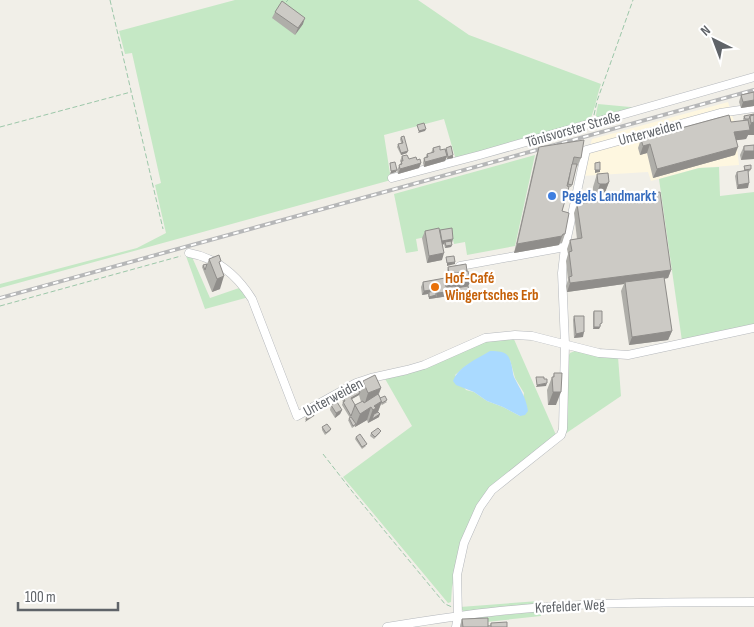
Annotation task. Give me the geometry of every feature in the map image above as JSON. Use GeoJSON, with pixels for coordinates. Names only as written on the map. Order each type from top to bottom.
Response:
{"type":"FeatureCollection","features":[{"type":"Feature","properties":{"kind":"street","name":"Tönisvorster Straße"},"geometry":{"type":"LineString","coordinates":[[392,178],[754,77]]}},
{"type":"Feature","properties":{"kind":"street","name":"Unterweiden"},"geometry":{"type":"LineString","coordinates":[[456,627],[457,575],[464,543],[480,507],[492,490],[560,435],[563,429],[565,344],[562,273],[565,247],[586,150],[720,113],[754,108]]}},
{"type":"Feature","properties":{"kind":"street"},"geometry":{"type":"LineString","coordinates":[[460,266],[565,247]]}},
{"type":"Feature","properties":{"kind":"street","name":"Unterweiden"},"geometry":{"type":"LineString","coordinates":[[189,254],[202,256],[228,270],[243,285],[252,299],[297,416],[356,383],[424,365],[485,338],[515,335],[532,336],[599,353],[628,355],[754,328]]}},
{"type":"Feature","properties":{"kind":"street","name":"Krefelder Weg"},"geometry":{"type":"LineString","coordinates":[[387,627],[457,613],[598,604],[754,602]]}},
{"type":"Feature","properties":{"kind":"path"},"geometry":{"type":"LineString","coordinates":[[110,0],[163,229]]}},
{"type":"Feature","properties":{"kind":"path"},"geometry":{"type":"LineString","coordinates":[[592,123],[597,102],[633,0]]}},
{"type":"Feature","properties":{"kind":"path"},"geometry":{"type":"LineString","coordinates":[[0,127],[131,92]]}},
{"type":"Feature","properties":{"kind":"path"},"geometry":{"type":"LineString","coordinates":[[0,306],[189,254]]}},
{"type":"Feature","properties":{"kind":"path"},"geometry":{"type":"LineString","coordinates":[[323,454],[354,495],[446,604],[457,613]]}},
{"type":"Feature","properties":{"kind":"shaded area"},"geometry":{"type":"Polygon","coordinates":[[[728,102],[734,121],[739,165],[699,168],[651,181],[648,172],[582,176],[592,139],[728,102]]]}},
{"type":"Feature","properties":{"kind":"green space"},"geometry":{"type":"Polygon","coordinates":[[[235,0],[418,0],[469,35],[601,84],[594,110],[588,123],[456,160],[444,119],[384,135],[391,180],[0,288],[0,284],[137,248],[166,233],[155,185],[161,183],[132,53],[125,54],[119,31],[235,0]]]}},
{"type":"Feature","properties":{"kind":"green space"},"geometry":{"type":"Polygon","coordinates":[[[598,104],[641,108],[595,120],[598,104]]]}},
{"type":"Feature","properties":{"kind":"green space"},"geometry":{"type":"Polygon","coordinates":[[[535,155],[515,246],[467,255],[465,242],[454,244],[451,232],[416,239],[418,251],[406,253],[394,194],[535,155]]]}},
{"type":"Feature","properties":{"kind":"green space"},"geometry":{"type":"Polygon","coordinates":[[[719,167],[720,196],[754,192],[754,326],[682,341],[659,179],[699,168],[719,167]]]}},
{"type":"Feature","properties":{"kind":"green space"},"geometry":{"type":"Polygon","coordinates":[[[186,256],[192,257],[210,298],[242,287],[249,297],[205,309],[186,256]]]}},
{"type":"Feature","properties":{"kind":"green space"},"geometry":{"type":"Polygon","coordinates":[[[513,337],[556,435],[486,492],[463,543],[452,587],[451,602],[448,603],[343,477],[412,426],[384,377],[483,340],[513,337]],[[510,360],[467,365],[455,375],[466,390],[474,392],[487,401],[520,416],[524,393],[515,378],[510,360]]]}},
{"type":"Feature","properties":{"kind":"green space"},"geometry":{"type":"Polygon","coordinates":[[[577,350],[618,357],[621,396],[565,434],[568,357],[570,353],[577,350]]]}},
{"type":"Feature","properties":{"kind":"green space"},"geometry":{"type":"Polygon","coordinates":[[[539,601],[540,603],[464,612],[460,607],[539,601]]]}},
{"type":"Feature","properties":{"kind":"green space"},"geometry":{"type":"Polygon","coordinates":[[[541,611],[541,616],[459,625],[463,619],[541,611]]]}},
{"type":"Feature","properties":{"kind":"water"},"geometry":{"type":"Polygon","coordinates":[[[490,351],[503,352],[510,359],[514,377],[523,393],[527,406],[528,411],[525,415],[520,416],[487,401],[474,392],[456,385],[453,381],[459,371],[490,351]]]}},
{"type":"Feature","properties":{"kind":"building"},"geometry":{"type":"Polygon","coordinates":[[[282,1],[305,18],[298,28],[275,12],[282,1]]]}},
{"type":"Feature","properties":{"kind":"building"},"geometry":{"type":"Polygon","coordinates":[[[754,92],[754,100],[743,102],[741,95],[754,92]]]}},
{"type":"Feature","properties":{"kind":"building"},"geometry":{"type":"Polygon","coordinates":[[[754,114],[749,119],[745,119],[744,116],[754,114]]]}},
{"type":"Feature","properties":{"kind":"building"},"geometry":{"type":"Polygon","coordinates":[[[729,115],[731,122],[748,120],[750,130],[734,132],[738,147],[657,169],[650,144],[643,146],[641,139],[729,115]]]}},
{"type":"Feature","properties":{"kind":"building"},"geometry":{"type":"Polygon","coordinates":[[[754,115],[754,122],[751,123],[750,116],[754,115]]]}},
{"type":"Feature","properties":{"kind":"building"},"geometry":{"type":"Polygon","coordinates":[[[424,123],[426,129],[419,131],[417,125],[424,123]]]}},
{"type":"Feature","properties":{"kind":"building"},"geometry":{"type":"Polygon","coordinates":[[[404,136],[408,151],[401,153],[398,144],[403,143],[401,137],[404,136]]]}},
{"type":"Feature","properties":{"kind":"building"},"geometry":{"type":"Polygon","coordinates":[[[584,140],[581,158],[574,157],[567,186],[569,187],[562,211],[569,213],[565,234],[517,244],[539,147],[584,140]]]}},
{"type":"Feature","properties":{"kind":"building"},"geometry":{"type":"Polygon","coordinates":[[[754,145],[754,151],[744,151],[744,146],[754,145]]]}},
{"type":"Feature","properties":{"kind":"building"},"geometry":{"type":"Polygon","coordinates":[[[440,146],[440,150],[445,149],[447,156],[425,162],[424,158],[428,157],[427,154],[434,152],[433,148],[440,146]]]}},
{"type":"Feature","properties":{"kind":"building"},"geometry":{"type":"Polygon","coordinates":[[[451,146],[453,155],[448,157],[446,148],[451,146]]]}},
{"type":"Feature","properties":{"kind":"building"},"geometry":{"type":"Polygon","coordinates":[[[407,155],[409,159],[416,157],[417,160],[420,159],[421,163],[400,169],[399,165],[403,161],[402,156],[407,155]]]}},
{"type":"Feature","properties":{"kind":"building"},"geometry":{"type":"Polygon","coordinates":[[[395,162],[397,170],[391,171],[390,163],[395,162]]]}},
{"type":"Feature","properties":{"kind":"building"},"geometry":{"type":"Polygon","coordinates":[[[600,162],[600,170],[595,170],[595,163],[600,162]]]}},
{"type":"Feature","properties":{"kind":"building"},"geometry":{"type":"Polygon","coordinates":[[[572,164],[577,164],[572,185],[568,184],[572,164]]]}},
{"type":"Feature","properties":{"kind":"building"},"geometry":{"type":"Polygon","coordinates":[[[751,165],[751,169],[745,170],[744,166],[751,165]]]}},
{"type":"Feature","properties":{"kind":"building"},"geometry":{"type":"Polygon","coordinates":[[[748,170],[749,183],[738,185],[737,172],[748,170]]]}},
{"type":"Feature","properties":{"kind":"building"},"geometry":{"type":"Polygon","coordinates":[[[608,173],[609,182],[606,184],[598,183],[597,174],[608,173]]]}},
{"type":"Feature","properties":{"kind":"building"},"geometry":{"type":"Polygon","coordinates":[[[660,192],[671,270],[570,283],[569,277],[572,276],[569,252],[572,251],[570,240],[582,238],[577,204],[660,192]]]}},
{"type":"Feature","properties":{"kind":"building"},"geometry":{"type":"Polygon","coordinates":[[[439,228],[444,253],[429,256],[425,231],[439,228]]]}},
{"type":"Feature","properties":{"kind":"building"},"geometry":{"type":"Polygon","coordinates":[[[452,228],[453,239],[442,241],[440,230],[452,228]]]}},
{"type":"Feature","properties":{"kind":"building"},"geometry":{"type":"Polygon","coordinates":[[[451,241],[452,245],[446,246],[445,242],[451,241]]]}},
{"type":"Feature","properties":{"kind":"building"},"geometry":{"type":"Polygon","coordinates":[[[219,255],[221,261],[219,262],[224,276],[217,279],[209,259],[219,255]]]}},
{"type":"Feature","properties":{"kind":"building"},"geometry":{"type":"Polygon","coordinates":[[[454,256],[455,262],[447,263],[446,257],[454,256]]]}},
{"type":"Feature","properties":{"kind":"building"},"geometry":{"type":"Polygon","coordinates":[[[466,264],[467,271],[449,274],[448,267],[466,264]]]}},
{"type":"Feature","properties":{"kind":"building"},"geometry":{"type":"Polygon","coordinates":[[[468,271],[470,282],[447,285],[446,276],[468,271]]]}},
{"type":"Feature","properties":{"kind":"building"},"geometry":{"type":"Polygon","coordinates":[[[664,277],[672,331],[632,337],[625,282],[664,277]]]}},
{"type":"Feature","properties":{"kind":"building"},"geometry":{"type":"Polygon","coordinates":[[[445,278],[446,287],[455,286],[456,291],[437,293],[437,289],[424,291],[423,282],[445,278]]]}},
{"type":"Feature","properties":{"kind":"building"},"geometry":{"type":"Polygon","coordinates":[[[468,286],[469,291],[455,293],[456,288],[468,286]]]}},
{"type":"Feature","properties":{"kind":"building"},"geometry":{"type":"Polygon","coordinates":[[[436,291],[436,295],[429,297],[429,292],[436,291]]]}},
{"type":"Feature","properties":{"kind":"building"},"geometry":{"type":"Polygon","coordinates":[[[594,311],[602,311],[600,327],[594,327],[594,311]]]}},
{"type":"Feature","properties":{"kind":"building"},"geometry":{"type":"Polygon","coordinates":[[[574,316],[584,316],[584,332],[576,334],[574,316]]]}},
{"type":"Feature","properties":{"kind":"building"},"geometry":{"type":"Polygon","coordinates":[[[554,373],[562,373],[561,392],[553,392],[552,377],[554,377],[554,373]]]}},
{"type":"Feature","properties":{"kind":"building"},"geometry":{"type":"Polygon","coordinates":[[[375,375],[381,388],[368,393],[363,381],[375,375]]]}},
{"type":"Feature","properties":{"kind":"building"},"geometry":{"type":"Polygon","coordinates":[[[536,377],[544,377],[544,379],[547,379],[547,383],[537,385],[536,377]]]}},
{"type":"Feature","properties":{"kind":"building"},"geometry":{"type":"Polygon","coordinates":[[[360,387],[360,393],[351,398],[358,410],[355,405],[351,416],[343,402],[345,401],[342,395],[360,387]]]}},
{"type":"Feature","properties":{"kind":"building"},"geometry":{"type":"Polygon","coordinates":[[[378,394],[382,401],[374,406],[376,408],[373,410],[371,407],[360,414],[355,405],[363,401],[364,403],[378,394]]]}},
{"type":"Feature","properties":{"kind":"building"},"geometry":{"type":"Polygon","coordinates":[[[385,396],[387,400],[382,403],[380,398],[385,396]]]}},
{"type":"Feature","properties":{"kind":"building"},"geometry":{"type":"Polygon","coordinates":[[[337,402],[342,410],[336,413],[331,405],[337,402]]]}},
{"type":"Feature","properties":{"kind":"building"},"geometry":{"type":"Polygon","coordinates":[[[312,410],[315,413],[306,420],[307,413],[312,410]]]}},
{"type":"Feature","properties":{"kind":"building"},"geometry":{"type":"Polygon","coordinates":[[[378,412],[380,414],[372,419],[374,414],[378,412]]]}},
{"type":"Feature","properties":{"kind":"building"},"geometry":{"type":"Polygon","coordinates":[[[351,417],[356,424],[353,426],[349,418],[351,417]]]}},
{"type":"Feature","properties":{"kind":"building"},"geometry":{"type":"Polygon","coordinates":[[[327,424],[331,429],[326,433],[322,427],[327,424]]]}},
{"type":"Feature","properties":{"kind":"building"},"geometry":{"type":"Polygon","coordinates":[[[378,428],[381,431],[375,437],[371,433],[378,428]]]}},
{"type":"Feature","properties":{"kind":"building"},"geometry":{"type":"Polygon","coordinates":[[[360,434],[367,444],[362,447],[356,437],[360,434]]]}},
{"type":"Feature","properties":{"kind":"building"},"geometry":{"type":"Polygon","coordinates":[[[488,618],[488,627],[463,627],[462,619],[488,618]]]}},
{"type":"Feature","properties":{"kind":"building"},"geometry":{"type":"Polygon","coordinates":[[[507,622],[507,627],[491,627],[491,623],[507,622]]]}},
{"type":"Feature","properties":{"kind":"railway"},"geometry":{"type":"LineString","coordinates":[[0,298],[754,90]]}},
{"type":"Feature","properties":{"kind":"place","name":"Pegels Landmarkt"},"geometry":{"type":"Point","coordinates":[552,196]}},
{"type":"Feature","properties":{"kind":"place","name":"Hof-Café Wingertsches Erb"},"geometry":{"type":"Point","coordinates":[435,287]}}]}
